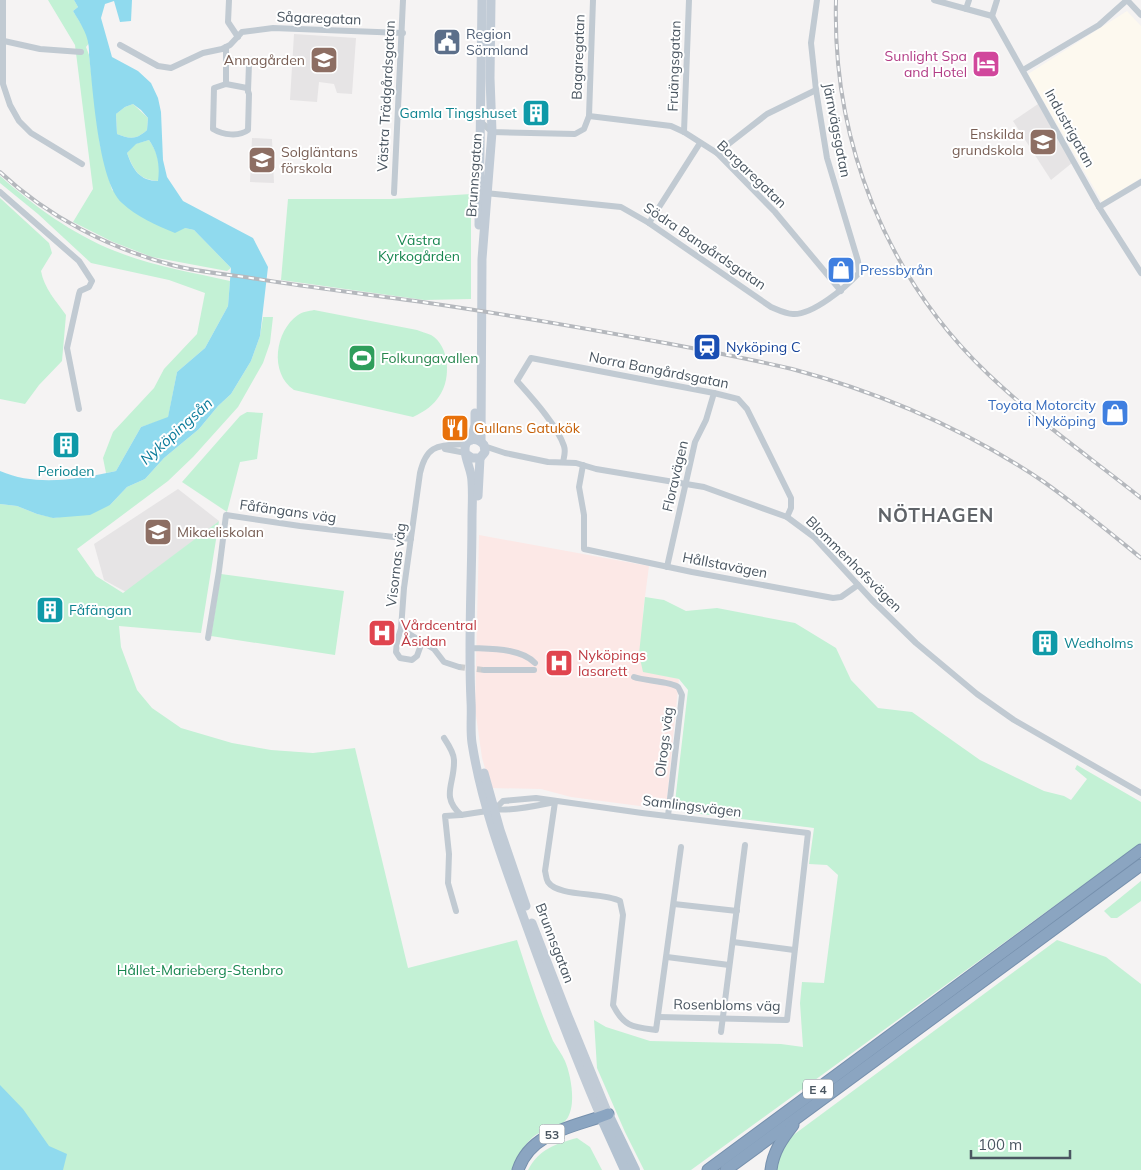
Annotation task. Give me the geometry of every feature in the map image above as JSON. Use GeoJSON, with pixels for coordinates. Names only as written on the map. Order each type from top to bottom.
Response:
{"type":"FeatureCollection","features":[{"type":"Feature","properties":{"kind":"highway","name":"E 4"},"geometry":{"type":"LineString","coordinates":[[708,1170],[1141,850]]}},
{"type":"Feature","properties":{"kind":"highway","name":"E 4"},"geometry":{"type":"LineString","coordinates":[[726,1170],[1141,865]]}},
{"type":"Feature","properties":{"kind":"highway","name":"53"},"geometry":{"type":"LineString","coordinates":[[518,1170],[527,1154],[543,1138],[604,1115]]}},
{"type":"Feature","properties":{"kind":"highway"},"geometry":{"type":"LineString","coordinates":[[771,1170],[774,1154],[778,1146],[800,1115]]}},
{"type":"Feature","properties":{"kind":"main road","name":"Brunnsgatan"},"geometry":{"type":"LineString","coordinates":[[473,569],[482,450],[483,193],[480,77],[482,0]]}},
{"type":"Feature","properties":{"kind":"main road","name":"Brunnsgatan"},"geometry":{"type":"LineString","coordinates":[[491,0],[490,78],[492,132],[483,193],[475,416],[473,434],[467,448],[472,482],[472,740],[504,865],[575,1058],[635,1170]]}},
{"type":"Feature","properties":{"kind":"main road"},"geometry":{"type":"LineString","coordinates":[[467,448],[472,458],[482,450]]}},
{"type":"Feature","properties":{"kind":"main road"},"geometry":{"type":"LineString","coordinates":[[467,448],[482,450]]}},
{"type":"Feature","properties":{"kind":"main road","name":"Brunnsgatan"},"geometry":{"type":"LineString","coordinates":[[604,1115],[624,1170]]}},
{"type":"Feature","properties":{"kind":"street"},"geometry":{"type":"LineString","coordinates":[[3,0],[2,84],[10,105],[20,121],[31,133],[82,164]]}},
{"type":"Feature","properties":{"kind":"street"},"geometry":{"type":"LineString","coordinates":[[120,45],[158,66],[171,68],[203,53],[226,47],[238,37],[228,22],[229,0]]}},
{"type":"Feature","properties":{"kind":"street","name":"Västra Trädgårdsgatan"},"geometry":{"type":"LineString","coordinates":[[394,193],[403,0]]}},
{"type":"Feature","properties":{"kind":"street","name":"Bagaregatan"},"geometry":{"type":"LineString","coordinates":[[589,116],[593,0]]}},
{"type":"Feature","properties":{"kind":"street","name":"Fruängsgatan"},"geometry":{"type":"LineString","coordinates":[[684,132],[689,0]]}},
{"type":"Feature","properties":{"kind":"street","name":"Järnvägsgatan"},"geometry":{"type":"LineString","coordinates":[[817,0],[811,43],[816,90],[827,158],[858,261]]}},
{"type":"Feature","properties":{"kind":"street"},"geometry":{"type":"LineString","coordinates":[[934,0],[992,16],[997,0]]}},
{"type":"Feature","properties":{"kind":"street"},"geometry":{"type":"LineString","coordinates":[[966,9],[969,0]]}},
{"type":"Feature","properties":{"kind":"street"},"geometry":{"type":"LineString","coordinates":[[1023,70],[1100,25],[1127,0],[1141,15]]}},
{"type":"Feature","properties":{"kind":"street","name":"Industrigatan"},"geometry":{"type":"LineString","coordinates":[[992,16],[1099,207],[1141,273]]}},
{"type":"Feature","properties":{"kind":"street","name":"Sågaregatan"},"geometry":{"type":"LineString","coordinates":[[238,37],[242,32],[273,28],[402,33]]}},
{"type":"Feature","properties":{"kind":"street"},"geometry":{"type":"LineString","coordinates":[[4,41],[40,49],[81,52]]}},
{"type":"Feature","properties":{"kind":"street"},"geometry":{"type":"LineString","coordinates":[[226,47],[226,84]]}},
{"type":"Feature","properties":{"kind":"street"},"geometry":{"type":"LineString","coordinates":[[226,60],[248,60],[249,64],[248,130],[242,134],[221,133],[213,129],[214,88],[226,84],[247,88],[248,91]]}},
{"type":"Feature","properties":{"kind":"street"},"geometry":{"type":"LineString","coordinates":[[717,153],[767,114],[816,90]]}},
{"type":"Feature","properties":{"kind":"street"},"geometry":{"type":"LineString","coordinates":[[481,122],[492,132],[575,134],[584,129],[589,116]]}},
{"type":"Feature","properties":{"kind":"street","name":"Borgaregatan"},"geometry":{"type":"LineString","coordinates":[[589,116],[672,126],[717,153],[776,212],[841,291]]}},
{"type":"Feature","properties":{"kind":"street"},"geometry":{"type":"LineString","coordinates":[[649,223],[700,143]]}},
{"type":"Feature","properties":{"kind":"street"},"geometry":{"type":"LineString","coordinates":[[1099,207],[1141,182]]}},
{"type":"Feature","properties":{"kind":"street"},"geometry":{"type":"LineString","coordinates":[[0,192],[79,261],[92,280],[91,284],[80,291],[67,348],[79,409]]}},
{"type":"Feature","properties":{"kind":"street","name":"Södra Bangårdsgatan"},"geometry":{"type":"LineString","coordinates":[[483,193],[621,207],[649,223],[771,307],[792,314],[801,313],[841,291],[859,273],[858,261]]}},
{"type":"Feature","properties":{"kind":"street","name":"Norra Bangårdsgatan"},"geometry":{"type":"LineString","coordinates":[[563,462],[564,447],[556,432],[538,404],[517,381],[531,358],[714,392],[738,399],[746,409],[792,498],[791,508],[787,517]]}},
{"type":"Feature","properties":{"kind":"street","name":"Floravägen"},"geometry":{"type":"LineString","coordinates":[[667,567],[695,442],[706,420],[714,392]]}},
{"type":"Feature","properties":{"kind":"street","name":"Visornas väg"},"geometry":{"type":"LineString","coordinates":[[422,642],[417,656],[412,660],[400,658],[396,652],[401,629],[411,539],[423,459],[429,451],[437,448],[467,448]]}},
{"type":"Feature","properties":{"kind":"street","name":"Blommenhofsvägen"},"geometry":{"type":"LineString","coordinates":[[482,450],[548,462],[571,462],[596,469],[719,491],[787,517],[814,537],[921,648],[986,701],[1014,720],[1141,793]]}},
{"type":"Feature","properties":{"kind":"street","name":"Hållstavägen"},"geometry":{"type":"LineString","coordinates":[[583,465],[579,487],[584,515],[584,550],[834,598],[841,598],[858,584]]}},
{"type":"Feature","properties":{"kind":"street","name":"Fåfängans väg"},"geometry":{"type":"LineString","coordinates":[[208,638],[226,515],[411,539]]}},
{"type":"Feature","properties":{"kind":"street"},"geometry":{"type":"LineString","coordinates":[[401,629],[434,649],[444,662],[460,667]]}},
{"type":"Feature","properties":{"kind":"street"},"geometry":{"type":"LineString","coordinates":[[471,648],[507,651],[528,656],[535,666],[484,670]]}},
{"type":"Feature","properties":{"kind":"street","name":"Olrogs väg"},"geometry":{"type":"LineString","coordinates":[[634,677],[644,681],[672,684],[679,688],[682,695],[668,816]]}},
{"type":"Feature","properties":{"kind":"street"},"geometry":{"type":"LineString","coordinates":[[444,738],[455,758],[449,800],[462,815]]}},
{"type":"Feature","properties":{"kind":"street","name":"Samlingsvägen"},"geometry":{"type":"LineString","coordinates":[[491,810],[502,801],[536,798],[555,802],[808,833],[805,852]]}},
{"type":"Feature","properties":{"kind":"street","name":"Samlingsvägen"},"geometry":{"type":"LineString","coordinates":[[491,810],[505,811],[555,802]]}},
{"type":"Feature","properties":{"kind":"street","name":"Rosenbloms väg"},"geometry":{"type":"LineString","coordinates":[[555,802],[546,870],[548,881],[554,887],[564,891],[612,897],[620,901],[623,915],[613,1005],[619,1018],[632,1027],[656,1030],[682,846]]}},
{"type":"Feature","properties":{"kind":"street"},"geometry":{"type":"LineString","coordinates":[[456,911],[448,883],[448,848],[444,816],[491,810]]}},
{"type":"Feature","properties":{"kind":"street"},"geometry":{"type":"LineString","coordinates":[[722,1032],[745,845]]}},
{"type":"Feature","properties":{"kind":"street","name":"Rosenbloms väg"},"geometry":{"type":"LineString","coordinates":[[659,1016],[787,1020],[805,852]]}},
{"type":"Feature","properties":{"kind":"street"},"geometry":{"type":"LineString","coordinates":[[674,904],[737,911]]}},
{"type":"Feature","properties":{"kind":"street"},"geometry":{"type":"LineString","coordinates":[[733,942],[794,950]]}},
{"type":"Feature","properties":{"kind":"street"},"geometry":{"type":"LineString","coordinates":[[667,957],[729,965]]}},
{"type":"Feature","properties":{"kind":"shaded area"},"geometry":{"type":"Polygon","coordinates":[[[1127,11],[1141,26],[1141,178],[1102,202],[1028,74],[1127,11]]]}},
{"type":"Feature","properties":{"kind":"shaded area","name":"Annagården"},"geometry":{"type":"Polygon","coordinates":[[[294,34],[356,38],[352,94],[337,93],[334,84],[319,82],[317,102],[290,100],[294,34]]]}},
{"type":"Feature","properties":{"kind":"shaded area","name":"Enskilda grundskola"},"geometry":{"type":"Polygon","coordinates":[[[1038,104],[1072,163],[1051,180],[1013,121],[1038,104]]]}},
{"type":"Feature","properties":{"kind":"shaded area","name":"Solgläntans förskola"},"geometry":{"type":"Polygon","coordinates":[[[252,138],[272,139],[274,183],[250,182],[252,138]]]}},
{"type":"Feature","properties":{"kind":"shaded area","name":"Mikaeliskolan"},"geometry":{"type":"Polygon","coordinates":[[[178,489],[219,521],[126,592],[104,580],[94,544],[178,489]]]}},
{"type":"Feature","properties":{"kind":"shaded area","name":"Nyköpings lasarett"},"geometry":{"type":"Polygon","coordinates":[[[479,535],[649,566],[643,612],[643,671],[679,679],[667,799],[661,806],[655,808],[571,797],[541,789],[491,788],[482,758],[475,708],[479,535]]]}},
{"type":"Feature","properties":{"kind":"green space"},"geometry":{"type":"Polygon","coordinates":[[[48,0],[74,0],[78,7],[73,11],[86,32],[89,43],[86,47],[89,55],[100,145],[112,190],[185,228],[194,230],[231,268],[227,271],[152,257],[113,242],[73,222],[93,189],[75,45],[48,0]]]}},
{"type":"Feature","properties":{"kind":"green space"},"geometry":{"type":"Polygon","coordinates":[[[133,104],[148,118],[147,130],[140,136],[133,138],[117,134],[116,114],[133,104]]]}},
{"type":"Feature","properties":{"kind":"green space"},"geometry":{"type":"Polygon","coordinates":[[[149,140],[158,160],[159,181],[147,179],[138,173],[127,153],[135,144],[149,140]]]}},
{"type":"Feature","properties":{"kind":"green space"},"geometry":{"type":"Polygon","coordinates":[[[0,176],[54,218],[99,244],[143,261],[230,281],[228,306],[205,348],[177,372],[168,418],[141,427],[116,471],[106,473],[103,458],[113,432],[154,388],[164,369],[197,334],[205,293],[169,280],[91,263],[38,214],[0,183],[0,176]]]}},
{"type":"Feature","properties":{"kind":"green space","name":"Västra Kyrkogården"},"geometry":{"type":"Polygon","coordinates":[[[471,194],[471,299],[424,300],[281,280],[288,199],[391,199],[471,194]]]}},
{"type":"Feature","properties":{"kind":"green space"},"geometry":{"type":"Polygon","coordinates":[[[0,198],[49,243],[52,253],[41,271],[48,289],[66,315],[62,361],[39,385],[25,404],[0,399],[0,198]]]}},
{"type":"Feature","properties":{"kind":"green space","name":"Folkungavallen"},"geometry":{"type":"Polygon","coordinates":[[[314,310],[417,330],[431,335],[442,347],[447,363],[444,388],[438,399],[413,417],[294,390],[286,383],[278,363],[280,341],[290,322],[300,314],[314,310]]]}},
{"type":"Feature","properties":{"kind":"green space","name":"Hållet-Marieberg-Stenbro"},"geometry":{"type":"Polygon","coordinates":[[[263,317],[273,317],[270,343],[263,363],[238,407],[193,457],[168,481],[77,549],[96,576],[123,593],[219,521],[201,633],[119,626],[121,647],[137,690],[152,708],[181,728],[232,743],[271,750],[313,753],[355,748],[408,968],[517,940],[548,1029],[567,1067],[572,1091],[569,1114],[561,1124],[539,1133],[526,1144],[513,1170],[0,1170],[0,504],[17,506],[37,514],[55,518],[110,505],[127,487],[145,479],[164,458],[199,429],[231,394],[251,361],[260,336],[263,317]]]}},
{"type":"Feature","properties":{"kind":"green space"},"geometry":{"type":"Polygon","coordinates":[[[247,412],[263,413],[257,459],[240,462],[227,512],[182,482],[240,416],[247,412]]]}},
{"type":"Feature","properties":{"kind":"green space"},"geometry":{"type":"Polygon","coordinates":[[[221,574],[344,591],[335,655],[211,636],[221,574]]]}},
{"type":"Feature","properties":{"kind":"green space"},"geometry":{"type":"Polygon","coordinates":[[[645,597],[664,600],[686,611],[717,608],[795,623],[836,648],[851,680],[878,708],[912,712],[980,760],[1044,791],[1064,796],[1071,800],[1087,779],[1075,769],[1077,765],[1141,802],[1141,843],[691,1170],[644,1170],[597,1068],[594,1020],[606,1027],[650,1041],[781,1044],[803,1047],[800,1003],[802,982],[824,983],[838,875],[827,865],[809,864],[814,828],[684,812],[675,802],[688,690],[679,679],[643,672],[639,654],[645,597]]]}},
{"type":"Feature","properties":{"kind":"green space"},"geometry":{"type":"Polygon","coordinates":[[[1141,881],[1141,901],[1117,918],[1111,918],[1104,911],[1141,881]]]}},
{"type":"Feature","properties":{"kind":"green space"},"geometry":{"type":"Polygon","coordinates":[[[1057,940],[1106,957],[1141,984],[1141,1170],[776,1170],[782,1152],[792,1136],[1057,940]]]}},
{"type":"Feature","properties":{"kind":"green space"},"geometry":{"type":"Polygon","coordinates":[[[577,1138],[590,1147],[602,1170],[528,1170],[537,1157],[548,1148],[577,1138]]]}},
{"type":"Feature","properties":{"kind":"water","name":"Nyköpingsån"},"geometry":{"type":"Polygon","coordinates":[[[74,0],[132,0],[131,21],[120,22],[114,1],[105,4],[101,18],[112,57],[138,71],[151,83],[158,98],[161,112],[163,160],[167,177],[183,201],[253,238],[268,267],[260,336],[251,361],[231,394],[199,429],[164,458],[145,479],[127,487],[110,505],[90,515],[53,518],[17,506],[0,504],[0,471],[28,479],[58,480],[116,471],[141,427],[168,417],[177,372],[205,348],[228,306],[231,268],[194,230],[185,228],[175,233],[154,224],[128,208],[114,192],[107,175],[98,133],[88,43],[85,32],[73,11],[78,7],[74,0]],[[133,104],[116,114],[117,134],[133,138],[140,136],[147,130],[148,118],[133,104]],[[149,140],[136,144],[127,153],[132,165],[142,177],[158,181],[158,160],[149,140]]]}},
{"type":"Feature","properties":{"kind":"water"},"geometry":{"type":"Polygon","coordinates":[[[0,1085],[23,1109],[49,1146],[67,1154],[63,1170],[0,1170],[0,1085]]]}},
{"type":"Feature","properties":{"kind":"tunnel"},"geometry":{"type":"LineString","coordinates":[[459,667],[484,670]]}},
{"type":"Feature","properties":{"kind":"railway"},"geometry":{"type":"LineString","coordinates":[[836,0],[837,53],[844,104],[855,155],[872,203],[894,250],[921,294],[952,336],[988,374],[1044,422],[1141,498]]}},
{"type":"Feature","properties":{"kind":"railway"},"geometry":{"type":"LineString","coordinates":[[0,172],[38,203],[80,229],[125,250],[172,265],[212,273],[483,311],[635,337],[792,369],[859,389],[923,415],[1015,463],[1069,500],[1141,558]]}},
{"type":"Feature","properties":{"kind":"place","name":"Region Sörmland"},"geometry":{"type":"Point","coordinates":[447,42]}},
{"type":"Feature","properties":{"kind":"place","name":"Annagården"},"geometry":{"type":"Point","coordinates":[324,60]}},
{"type":"Feature","properties":{"kind":"place","name":"Sunlight Spa and Hotel"},"geometry":{"type":"Point","coordinates":[986,64]}},
{"type":"Feature","properties":{"kind":"place","name":"Gamla Tingshuset"},"geometry":{"type":"Point","coordinates":[536,113]}},
{"type":"Feature","properties":{"kind":"place","name":"Enskilda grundskola"},"geometry":{"type":"Point","coordinates":[1043,142]}},
{"type":"Feature","properties":{"kind":"place","name":"Solgläntans förskola"},"geometry":{"type":"Point","coordinates":[262,160]}},
{"type":"Feature","properties":{"kind":"place","name":"Pressbyrån"},"geometry":{"type":"Point","coordinates":[841,270]}},
{"type":"Feature","properties":{"kind":"place","name":"Nyköping C"},"geometry":{"type":"Point","coordinates":[707,347]}},
{"type":"Feature","properties":{"kind":"place","name":"Folkungavallen"},"geometry":{"type":"Point","coordinates":[362,358]}},
{"type":"Feature","properties":{"kind":"place","name":"Toyota Motorcity i Nyköping"},"geometry":{"type":"Point","coordinates":[1115,413]}},
{"type":"Feature","properties":{"kind":"place","name":"Gullans Gatukök"},"geometry":{"type":"Point","coordinates":[455,428]}},
{"type":"Feature","properties":{"kind":"place","name":"Perioden"},"geometry":{"type":"Point","coordinates":[66,445]}},
{"type":"Feature","properties":{"kind":"place","name":"Mikaeliskolan"},"geometry":{"type":"Point","coordinates":[158,532]}},
{"type":"Feature","properties":{"kind":"place","name":"Fåfängan"},"geometry":{"type":"Point","coordinates":[50,610]}},
{"type":"Feature","properties":{"kind":"place","name":"Vårdcentral Åsidan"},"geometry":{"type":"Point","coordinates":[382,633]}},
{"type":"Feature","properties":{"kind":"place","name":"Wedholms"},"geometry":{"type":"Point","coordinates":[1045,643]}},
{"type":"Feature","properties":{"kind":"place","name":"Nyköpings lasarett"},"geometry":{"type":"Point","coordinates":[559,663]}},
{"type":"Feature","properties":{"kind":"district","name":"NÖTHAGEN"},"geometry":{"type":"Point","coordinates":[936,515]}}]}
